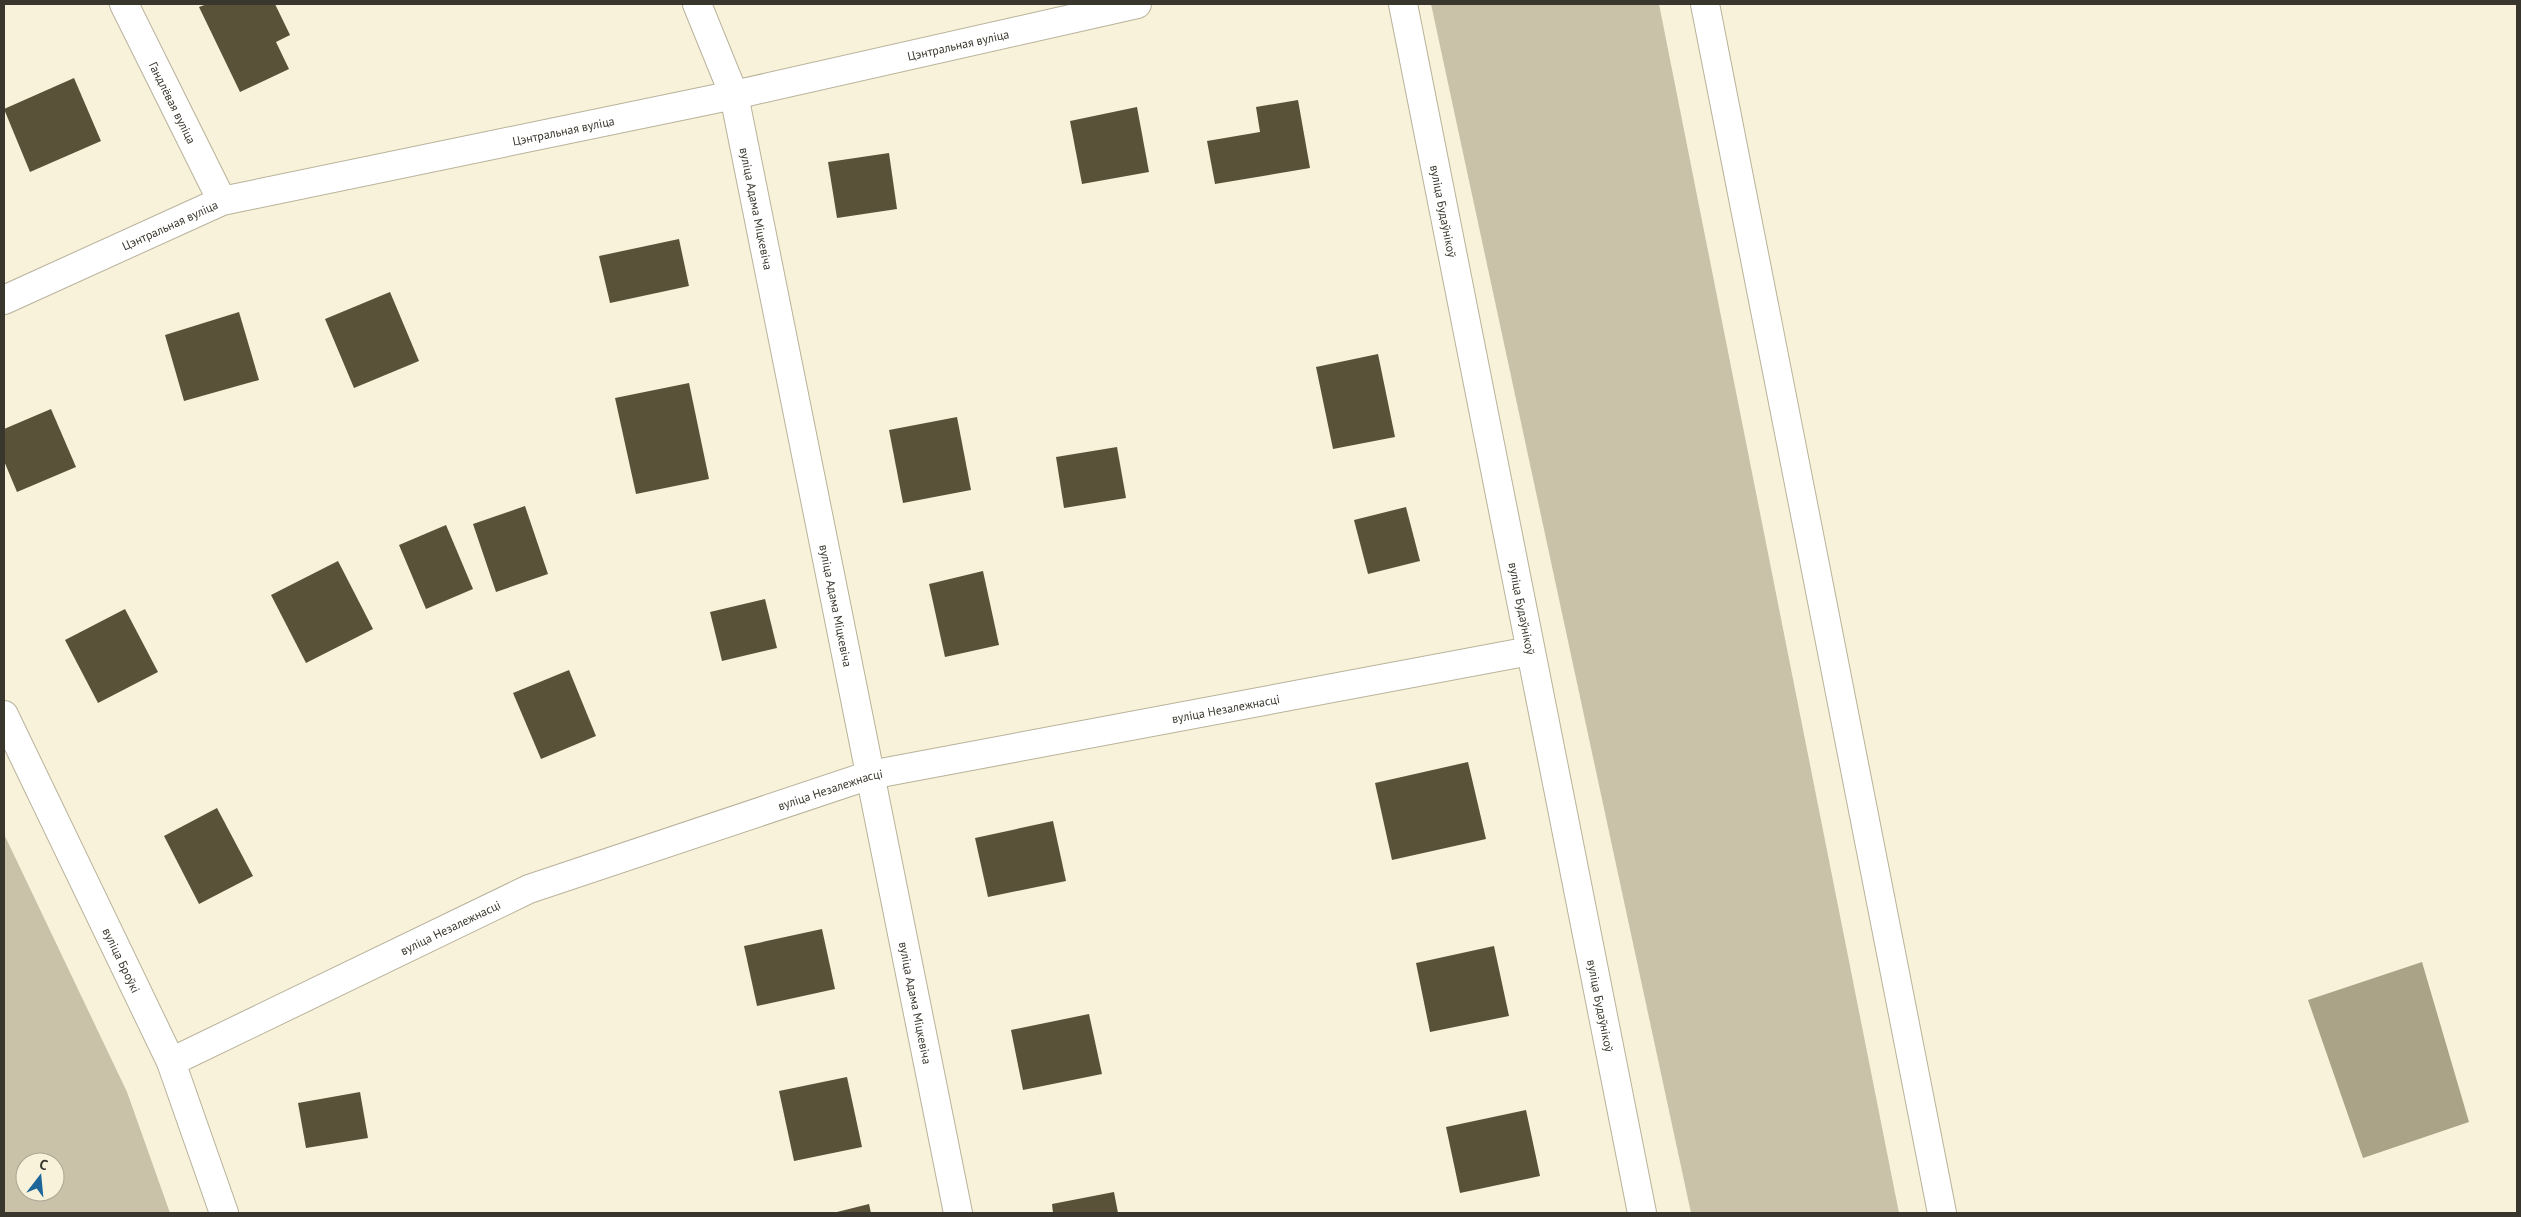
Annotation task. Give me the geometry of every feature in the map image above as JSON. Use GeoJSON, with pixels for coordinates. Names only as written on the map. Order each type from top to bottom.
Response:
{"type":"FeatureCollection","features":[{"type":"Feature","properties":{"kind":"street","name":"Гандлёвая вуліца"},"geometry":{"type":"LineString","coordinates":[[124,4],[222,201]]}},
{"type":"Feature","properties":{"kind":"street","name":"вуліца Адама Міцкевіча"},"geometry":{"type":"LineString","coordinates":[[697,4],[734,95],[958,1213]]}},
{"type":"Feature","properties":{"kind":"street","name":"Цэнтральная вуліца"},"geometry":{"type":"LineString","coordinates":[[4,300],[222,201],[734,95],[1137,4]]}},
{"type":"Feature","properties":{"kind":"street","name":"вуліца Будаўнікоў"},"geometry":{"type":"LineString","coordinates":[[1403,4],[1642,1213]]}},
{"type":"Feature","properties":{"kind":"street"},"geometry":{"type":"LineString","coordinates":[[1705,4],[1942,1213]]}},
{"type":"Feature","properties":{"kind":"street","name":"вуліца Незалежнасці"},"geometry":{"type":"LineString","coordinates":[[170,1062],[529,889],[870,775],[1530,651]]}},
{"type":"Feature","properties":{"kind":"street","name":"вуліца Броўкі"},"geometry":{"type":"LineString","coordinates":[[4,715],[170,1062],[224,1213]]}},
{"type":"Feature","properties":{"kind":"shaded area"},"geometry":{"type":"Polygon","coordinates":[[[1431,4],[1659,4],[1899,1213],[1691,1213],[1431,4]]]}},
{"type":"Feature","properties":{"kind":"shaded area"},"geometry":{"type":"Polygon","coordinates":[[[4,834],[127,1092],[170,1213],[4,1213],[4,834]]]}},
{"type":"Feature","properties":{"kind":"shaded area"},"geometry":{"type":"Polygon","coordinates":[[[2422,962],[2469,1122],[2363,1158],[2308,1000],[2422,962]]]}},
{"type":"Feature","properties":{"kind":"building"},"geometry":{"type":"Polygon","coordinates":[[[207,4],[275,4],[290,35],[276,42],[289,69],[240,92],[199,7],[207,4]]]}},
{"type":"Feature","properties":{"kind":"building"},"geometry":{"type":"Polygon","coordinates":[[[74,78],[101,141],[30,172],[4,109],[74,78]]]}},
{"type":"Feature","properties":{"kind":"building"},"geometry":{"type":"Polygon","coordinates":[[[1298,100],[1310,168],[1215,184],[1207,141],[1260,132],[1256,107],[1298,100]]]}},
{"type":"Feature","properties":{"kind":"building"},"geometry":{"type":"Polygon","coordinates":[[[1137,107],[1149,172],[1082,184],[1070,121],[1137,107]]]}},
{"type":"Feature","properties":{"kind":"building"},"geometry":{"type":"Polygon","coordinates":[[[889,153],[897,209],[837,218],[828,162],[889,153]]]}},
{"type":"Feature","properties":{"kind":"building"},"geometry":{"type":"Polygon","coordinates":[[[679,239],[689,286],[610,303],[599,256],[679,239]]]}},
{"type":"Feature","properties":{"kind":"building"},"geometry":{"type":"Polygon","coordinates":[[[390,292],[419,361],[354,388],[325,319],[390,292]]]}},
{"type":"Feature","properties":{"kind":"building"},"geometry":{"type":"Polygon","coordinates":[[[239,312],[259,380],[184,401],[165,335],[239,312]]]}},
{"type":"Feature","properties":{"kind":"building"},"geometry":{"type":"Polygon","coordinates":[[[1378,354],[1395,437],[1333,449],[1316,367],[1378,354]]]}},
{"type":"Feature","properties":{"kind":"building"},"geometry":{"type":"Polygon","coordinates":[[[689,383],[709,479],[636,494],[615,398],[689,383]]]}},
{"type":"Feature","properties":{"kind":"building"},"geometry":{"type":"Polygon","coordinates":[[[51,409],[76,467],[17,492],[4,461],[4,429],[51,409]]]}},
{"type":"Feature","properties":{"kind":"building"},"geometry":{"type":"Polygon","coordinates":[[[957,417],[971,490],[903,503],[889,430],[957,417]]]}},
{"type":"Feature","properties":{"kind":"building"},"geometry":{"type":"Polygon","coordinates":[[[1117,447],[1126,498],[1064,508],[1056,457],[1117,447]]]}},
{"type":"Feature","properties":{"kind":"building"},"geometry":{"type":"Polygon","coordinates":[[[525,506],[548,574],[496,592],[473,524],[525,506]]]}},
{"type":"Feature","properties":{"kind":"building"},"geometry":{"type":"Polygon","coordinates":[[[1406,507],[1420,561],[1368,574],[1354,520],[1406,507]]]}},
{"type":"Feature","properties":{"kind":"building"},"geometry":{"type":"Polygon","coordinates":[[[446,525],[473,589],[426,609],[399,545],[446,525]]]}},
{"type":"Feature","properties":{"kind":"building"},"geometry":{"type":"Polygon","coordinates":[[[338,561],[373,629],[306,663],[271,595],[338,561]]]}},
{"type":"Feature","properties":{"kind":"building"},"geometry":{"type":"Polygon","coordinates":[[[983,571],[999,645],[945,657],[929,584],[983,571]]]}},
{"type":"Feature","properties":{"kind":"building"},"geometry":{"type":"Polygon","coordinates":[[[765,599],[777,648],[722,661],[710,612],[765,599]]]}},
{"type":"Feature","properties":{"kind":"building"},"geometry":{"type":"Polygon","coordinates":[[[125,609],[158,672],[98,703],[65,640],[125,609]]]}},
{"type":"Feature","properties":{"kind":"building"},"geometry":{"type":"Polygon","coordinates":[[[569,670],[596,736],[541,759],[513,693],[569,670]]]}},
{"type":"Feature","properties":{"kind":"building"},"geometry":{"type":"Polygon","coordinates":[[[1468,762],[1486,839],[1392,860],[1375,783],[1468,762]]]}},
{"type":"Feature","properties":{"kind":"building"},"geometry":{"type":"Polygon","coordinates":[[[217,808],[253,876],[199,904],[164,836],[217,808]]]}},
{"type":"Feature","properties":{"kind":"building"},"geometry":{"type":"Polygon","coordinates":[[[1053,821],[1066,881],[988,897],[975,838],[1053,821]]]}},
{"type":"Feature","properties":{"kind":"building"},"geometry":{"type":"Polygon","coordinates":[[[822,929],[835,989],[757,1006],[744,946],[822,929]]]}},
{"type":"Feature","properties":{"kind":"building"},"geometry":{"type":"Polygon","coordinates":[[[1494,946],[1509,1016],[1430,1032],[1416,963],[1494,946]]]}},
{"type":"Feature","properties":{"kind":"building"},"geometry":{"type":"Polygon","coordinates":[[[1089,1014],[1102,1074],[1023,1090],[1011,1030],[1089,1014]]]}},
{"type":"Feature","properties":{"kind":"building"},"geometry":{"type":"Polygon","coordinates":[[[847,1077],[862,1147],[794,1161],[779,1091],[847,1077]]]}},
{"type":"Feature","properties":{"kind":"building"},"geometry":{"type":"Polygon","coordinates":[[[360,1092],[368,1138],[306,1148],[298,1103],[360,1092]]]}},
{"type":"Feature","properties":{"kind":"building"},"geometry":{"type":"Polygon","coordinates":[[[1526,1110],[1540,1176],[1460,1193],[1446,1127],[1526,1110]]]}},
{"type":"Feature","properties":{"kind":"building"},"geometry":{"type":"Polygon","coordinates":[[[1114,1192],[1118,1213],[1053,1213],[1052,1204],[1114,1192]]]}},
{"type":"Feature","properties":{"kind":"building"},"geometry":{"type":"Polygon","coordinates":[[[869,1204],[871,1213],[833,1213],[869,1204]]]}}]}
